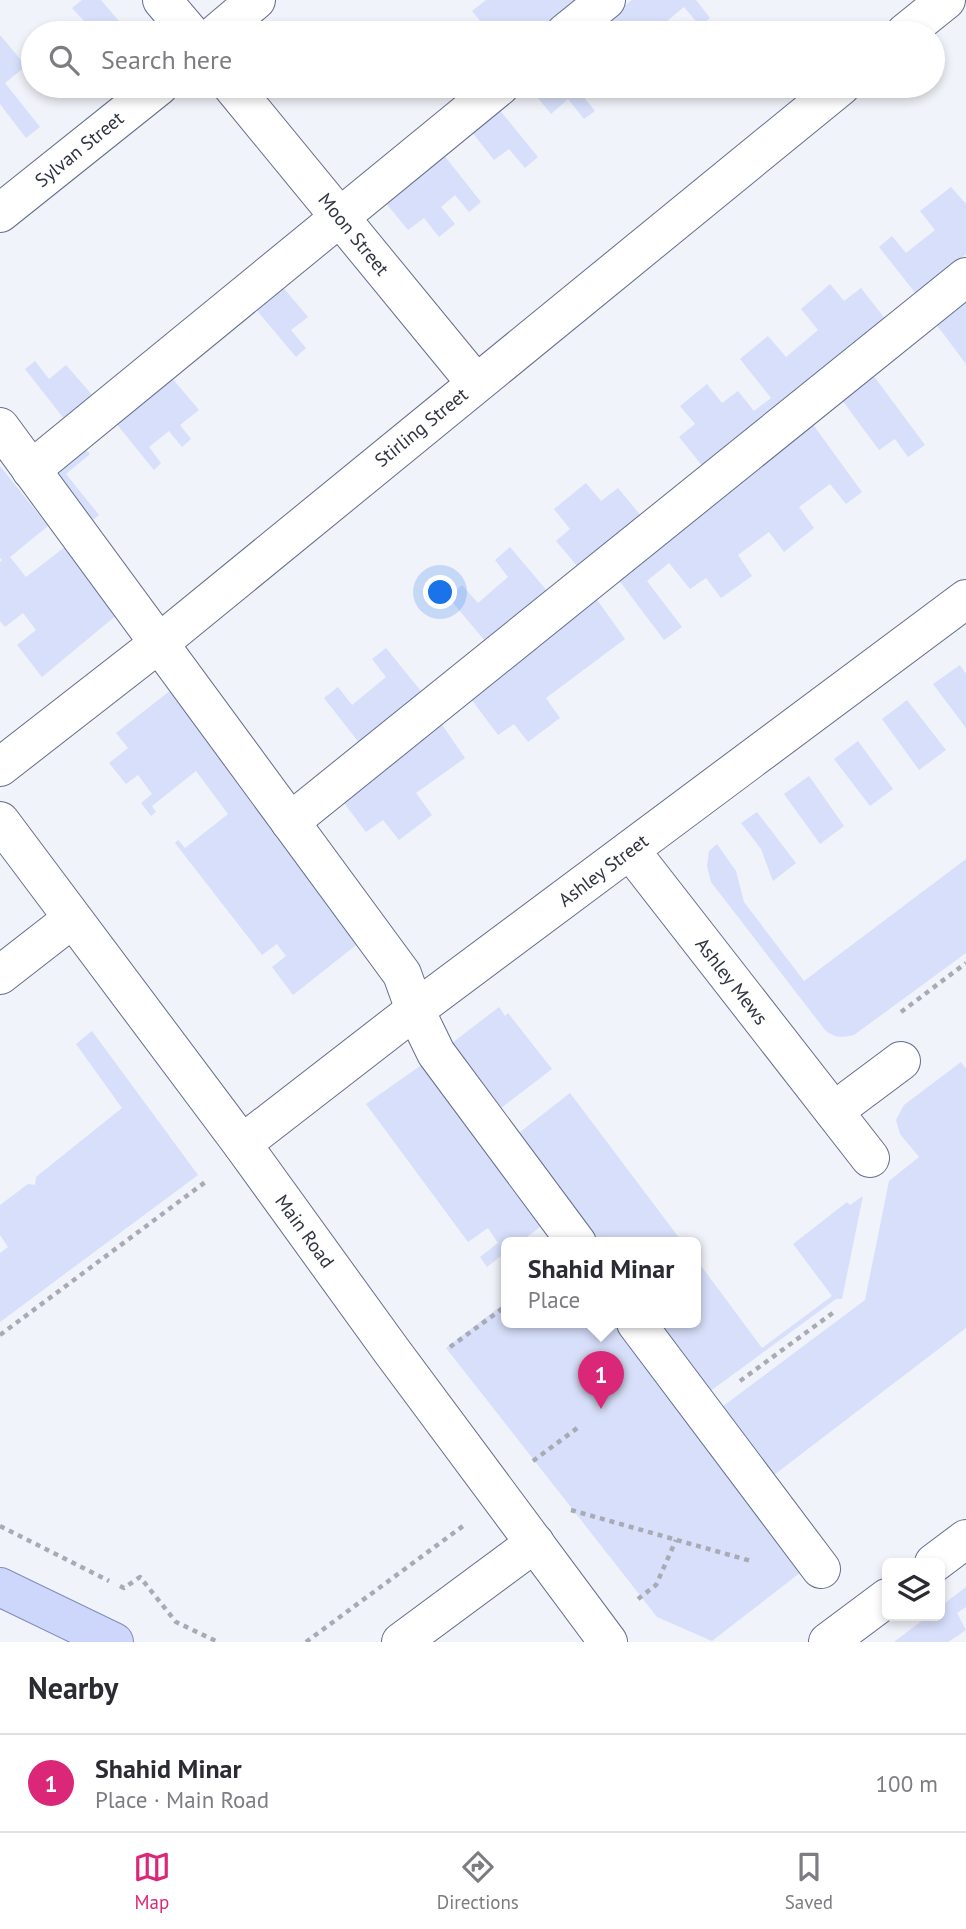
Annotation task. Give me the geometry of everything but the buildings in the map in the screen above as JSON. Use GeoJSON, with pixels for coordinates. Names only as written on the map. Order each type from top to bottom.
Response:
{"type":"FeatureCollection","features":[{"type":"Feature","properties":{"kind":"main road"},"geometry":{"type":"LineString","coordinates":[[0,1587],[114,1642]]}},
{"type":"Feature","properties":{"kind":"street"},"geometry":{"type":"LineString","coordinates":[[162,0],[180,21]]}},
{"type":"Feature","properties":{"kind":"street"},"geometry":{"type":"LineString","coordinates":[[231,21],[256,0]]}},
{"type":"Feature","properties":{"kind":"street"},"geometry":{"type":"LineString","coordinates":[[580,21],[606,0]]}},
{"type":"Feature","properties":{"kind":"street"},"geometry":{"type":"LineString","coordinates":[[920,21],[946,0]]}},
{"type":"Feature","properties":{"kind":"street","name":"Sylvan Street"},"geometry":{"type":"LineString","coordinates":[[0,213],[144,98]]}},
{"type":"Feature","properties":{"kind":"street","name":"Moon Street"},"geometry":{"type":"LineString","coordinates":[[242,98],[475,382]]}},
{"type":"Feature","properties":{"kind":"street"},"geometry":{"type":"LineString","coordinates":[[31,470],[485,98]]}},
{"type":"Feature","properties":{"kind":"street","name":"Stirling Street"},"geometry":{"type":"LineString","coordinates":[[0,767],[158,644],[475,382],[826,98]]}},
{"type":"Feature","properties":{"kind":"street"},"geometry":{"type":"LineString","coordinates":[[290,822],[966,276]]}},
{"type":"Feature","properties":{"kind":"street"},"geometry":{"type":"LineString","coordinates":[[0,427],[402,974],[415,1010],[436,1053],[573,1237]]}},
{"type":"Feature","properties":{"kind":"street","name":"Ashley Street"},"geometry":{"type":"LineString","coordinates":[[242,1143],[415,1010],[966,600]]}},
{"type":"Feature","properties":{"kind":"street","name":"Main Road"},"geometry":{"type":"LineString","coordinates":[[0,821],[242,1143],[391,1350],[608,1642]]}},
{"type":"Feature","properties":{"kind":"street","name":"Ashley Mews"},"geometry":{"type":"LineString","coordinates":[[630,850],[870,1158]]}},
{"type":"Feature","properties":{"kind":"street"},"geometry":{"type":"LineString","coordinates":[[0,975],[72,919]]}},
{"type":"Feature","properties":{"kind":"street"},"geometry":{"type":"LineString","coordinates":[[834,1111],[901,1061]]}},
{"type":"Feature","properties":{"kind":"street"},"geometry":{"type":"LineString","coordinates":[[640,1328],[821,1569]]}},
{"type":"Feature","properties":{"kind":"street"},"geometry":{"type":"LineString","coordinates":[[941,1558],[966,1539]]}},
{"type":"Feature","properties":{"kind":"street"},"geometry":{"type":"LineString","coordinates":[[401,1642],[535,1543]]}},
{"type":"Feature","properties":{"kind":"street"},"geometry":{"type":"LineString","coordinates":[[828,1642],[882,1602]]}},
{"type":"Feature","properties":{"kind":"path"},"geometry":{"type":"LineString","coordinates":[[897,1014],[966,963]]}},
{"type":"Feature","properties":{"kind":"path"},"geometry":{"type":"LineString","coordinates":[[0,1335],[211,1177],[242,1143]]}},
{"type":"Feature","properties":{"kind":"path"},"geometry":{"type":"LineString","coordinates":[[444,1352],[501,1310]]}},
{"type":"Feature","properties":{"kind":"path"},"geometry":{"type":"LineString","coordinates":[[700,1410],[834,1312]]}},
{"type":"Feature","properties":{"kind":"path"},"geometry":{"type":"LineString","coordinates":[[529,1463],[580,1426]]}},
{"type":"Feature","properties":{"kind":"path"},"geometry":{"type":"LineString","coordinates":[[564,1508],[757,1562]]}},
{"type":"Feature","properties":{"kind":"path"},"geometry":{"type":"LineString","coordinates":[[306,1642],[313,1640],[468,1522]]}},
{"type":"Feature","properties":{"kind":"path"},"geometry":{"type":"LineString","coordinates":[[0,1526],[124,1588],[140,1577],[176,1622],[218,1642]]}},
{"type":"Feature","properties":{"kind":"path"},"geometry":{"type":"LineString","coordinates":[[634,1601],[656,1585],[676,1540]]}},
{"type":"Feature","properties":{"kind":"shaded area"},"geometry":{"type":"Polygon","coordinates":[[[82,0],[101,0],[119,21],[84,21],[72,8],[82,0]]]}},
{"type":"Feature","properties":{"kind":"shaded area"},"geometry":{"type":"Polygon","coordinates":[[[486,0],[579,0],[553,21],[480,21],[472,11],[486,0]]]}},
{"type":"Feature","properties":{"kind":"shaded area"},"geometry":{"type":"Polygon","coordinates":[[[632,0],[696,0],[710,18],[706,21],[696,21],[684,7],[667,21],[606,21],[632,0]]]}},
{"type":"Feature","properties":{"kind":"shaded area"},"geometry":{"type":"Polygon","coordinates":[[[0,35],[21,60],[21,70],[5,83],[40,127],[26,138],[0,104],[0,35]]]}},
{"type":"Feature","properties":{"kind":"shaded area"},"geometry":{"type":"Polygon","coordinates":[[[538,98],[585,98],[595,111],[584,119],[568,99],[551,114],[538,98]]]}},
{"type":"Feature","properties":{"kind":"shaded area"},"geometry":{"type":"Polygon","coordinates":[[[498,108],[538,157],[525,168],[509,149],[494,160],[471,131],[498,108]]]}},
{"type":"Feature","properties":{"kind":"shaded area"},"geometry":{"type":"Polygon","coordinates":[[[443,154],[481,202],[469,212],[455,195],[441,207],[455,224],[439,237],[424,218],[408,230],[385,202],[443,154]]]}},
{"type":"Feature","properties":{"kind":"shaded area"},"geometry":{"type":"Polygon","coordinates":[[[951,187],[966,204],[966,254],[917,295],[879,247],[892,236],[906,253],[935,230],[920,211],[951,187]]]}},
{"type":"Feature","properties":{"kind":"shaded area"},"geometry":{"type":"Polygon","coordinates":[[[830,284],[844,301],[861,288],[886,320],[704,468],[679,437],[695,424],[680,406],[707,384],[722,403],[738,391],[754,411],[771,398],[740,359],[768,336],[786,357],[818,330],[801,309],[830,284]]]}},
{"type":"Feature","properties":{"kind":"shaded area"},"geometry":{"type":"Polygon","coordinates":[[[281,285],[308,317],[291,330],[306,348],[296,357],[254,307],[281,285]]]}},
{"type":"Feature","properties":{"kind":"shaded area"},"geometry":{"type":"Polygon","coordinates":[[[966,293],[966,364],[933,320],[966,293]]]}},
{"type":"Feature","properties":{"kind":"shaded area"},"geometry":{"type":"Polygon","coordinates":[[[35,361],[49,379],[66,365],[93,396],[65,420],[25,369],[35,361]]]}},
{"type":"Feature","properties":{"kind":"shaded area"},"geometry":{"type":"Polygon","coordinates":[[[870,371],[925,445],[908,457],[895,439],[879,450],[839,396],[870,371]]]}},
{"type":"Feature","properties":{"kind":"shaded area"},"geometry":{"type":"Polygon","coordinates":[[[171,377],[199,410],[180,425],[191,439],[182,447],[169,431],[149,447],[161,463],[154,470],[115,422],[171,377]]]}},
{"type":"Feature","properties":{"kind":"shaded area"},"geometry":{"type":"Polygon","coordinates":[[[809,419],[862,492],[846,504],[830,484],[799,507],[814,528],[784,552],[769,532],[738,555],[752,576],[721,598],[706,578],[690,589],[669,563],[647,581],[682,627],[664,640],[615,575],[809,419]]]}},
{"type":"Feature","properties":{"kind":"shaded area"},"geometry":{"type":"Polygon","coordinates":[[[84,447],[90,454],[66,474],[99,515],[89,523],[53,472],[84,447]]]}},
{"type":"Feature","properties":{"kind":"shaded area"},"geometry":{"type":"Polygon","coordinates":[[[0,466],[48,526],[10,557],[26,577],[65,547],[118,614],[42,677],[17,645],[36,630],[23,613],[5,627],[0,621],[0,466]]]}},
{"type":"Feature","properties":{"kind":"shaded area"},"geometry":{"type":"Polygon","coordinates":[[[586,483],[601,501],[618,488],[641,516],[578,567],[556,541],[570,529],[554,509],[586,483]]]}},
{"type":"Feature","properties":{"kind":"shaded area"},"geometry":{"type":"Polygon","coordinates":[[[510,547],[548,592],[486,642],[448,597],[462,585],[478,603],[508,577],[495,560],[510,547]]]}},
{"type":"Feature","properties":{"kind":"shaded area"},"geometry":{"type":"Polygon","coordinates":[[[593,594],[625,639],[546,698],[560,718],[528,742],[514,724],[498,735],[468,695],[593,594]]]}},
{"type":"Feature","properties":{"kind":"shaded area"},"geometry":{"type":"Polygon","coordinates":[[[386,648],[424,695],[361,745],[324,698],[338,687],[352,705],[386,677],[372,659],[386,648]]]}},
{"type":"Feature","properties":{"kind":"shaded area"},"geometry":{"type":"Polygon","coordinates":[[[960,665],[966,674],[966,728],[933,684],[960,665]]]}},
{"type":"Feature","properties":{"kind":"shaded area"},"geometry":{"type":"Polygon","coordinates":[[[171,690],[360,942],[293,995],[272,967],[286,956],[277,944],[262,955],[175,843],[178,840],[185,848],[228,814],[196,771],[152,806],[156,812],[151,816],[141,803],[152,794],[138,775],[126,784],[109,763],[128,748],[116,733],[171,690]]]}},
{"type":"Feature","properties":{"kind":"shaded area"},"geometry":{"type":"Polygon","coordinates":[[[907,700],[946,750],[919,770],[882,719],[907,700]]]}},
{"type":"Feature","properties":{"kind":"shaded area"},"geometry":{"type":"Polygon","coordinates":[[[438,719],[465,758],[416,793],[432,815],[399,840],[383,820],[366,832],[341,799],[438,719]]]}},
{"type":"Feature","properties":{"kind":"shaded area"},"geometry":{"type":"Polygon","coordinates":[[[858,741],[893,789],[870,806],[834,759],[858,741]]]}},
{"type":"Feature","properties":{"kind":"shaded area"},"geometry":{"type":"Polygon","coordinates":[[[809,776],[844,826],[820,844],[784,794],[809,776]]]}},
{"type":"Feature","properties":{"kind":"shaded area"},"geometry":{"type":"Polygon","coordinates":[[[757,812],[796,863],[773,881],[761,849],[741,823],[757,812]]]}},
{"type":"Feature","properties":{"kind":"shaded area"},"geometry":{"type":"Polygon","coordinates":[[[717,844],[736,871],[744,902],[804,981],[966,859],[966,953],[854,1035],[832,1035],[825,1030],[711,882],[707,866],[709,851],[717,844]]]}},
{"type":"Feature","properties":{"kind":"shaded area"},"geometry":{"type":"Polygon","coordinates":[[[499,1007],[505,1016],[508,1013],[552,1069],[496,1112],[447,1047],[499,1007]]]}},
{"type":"Feature","properties":{"kind":"shaded area"},"geometry":{"type":"Polygon","coordinates":[[[92,1031],[198,1175],[0,1322],[0,1253],[8,1247],[0,1235],[0,1205],[28,1184],[35,1185],[36,1177],[122,1108],[76,1044],[92,1031]]]}},
{"type":"Feature","properties":{"kind":"shaded area"},"geometry":{"type":"Polygon","coordinates":[[[961,1062],[966,1069],[966,1328],[770,1478],[718,1410],[865,1300],[889,1181],[919,1157],[900,1134],[896,1120],[904,1105],[961,1062]]]}},
{"type":"Feature","properties":{"kind":"shaded area"},"geometry":{"type":"Polygon","coordinates":[[[420,1066],[430,1068],[544,1224],[527,1237],[501,1237],[501,1256],[487,1267],[480,1257],[498,1243],[488,1228],[468,1242],[366,1104],[420,1066]]]}},
{"type":"Feature","properties":{"kind":"shaded area"},"geometry":{"type":"Polygon","coordinates":[[[570,1093],[678,1237],[589,1237],[515,1136],[570,1093]]]}},
{"type":"Feature","properties":{"kind":"shaded area"},"geometry":{"type":"Polygon","coordinates":[[[863,1196],[842,1299],[836,1299],[705,1395],[657,1328],[701,1328],[701,1266],[762,1348],[832,1296],[793,1244],[847,1202],[850,1205],[863,1196]]]}},
{"type":"Feature","properties":{"kind":"shaded area"},"geometry":{"type":"Polygon","coordinates":[[[501,1306],[501,1328],[621,1328],[805,1569],[712,1641],[657,1617],[446,1348],[501,1306]]]}},
{"type":"Feature","properties":{"kind":"shaded area"},"geometry":{"type":"Polygon","coordinates":[[[966,1587],[966,1607],[957,1613],[966,1630],[948,1642],[894,1642],[921,1621],[945,1621],[945,1603],[966,1587]]]}},
{"type":"Feature","properties":{"kind":"place","name":"Shahid Minar"},"geometry":{"type":"Point","coordinates":[601,1409]}}]}
